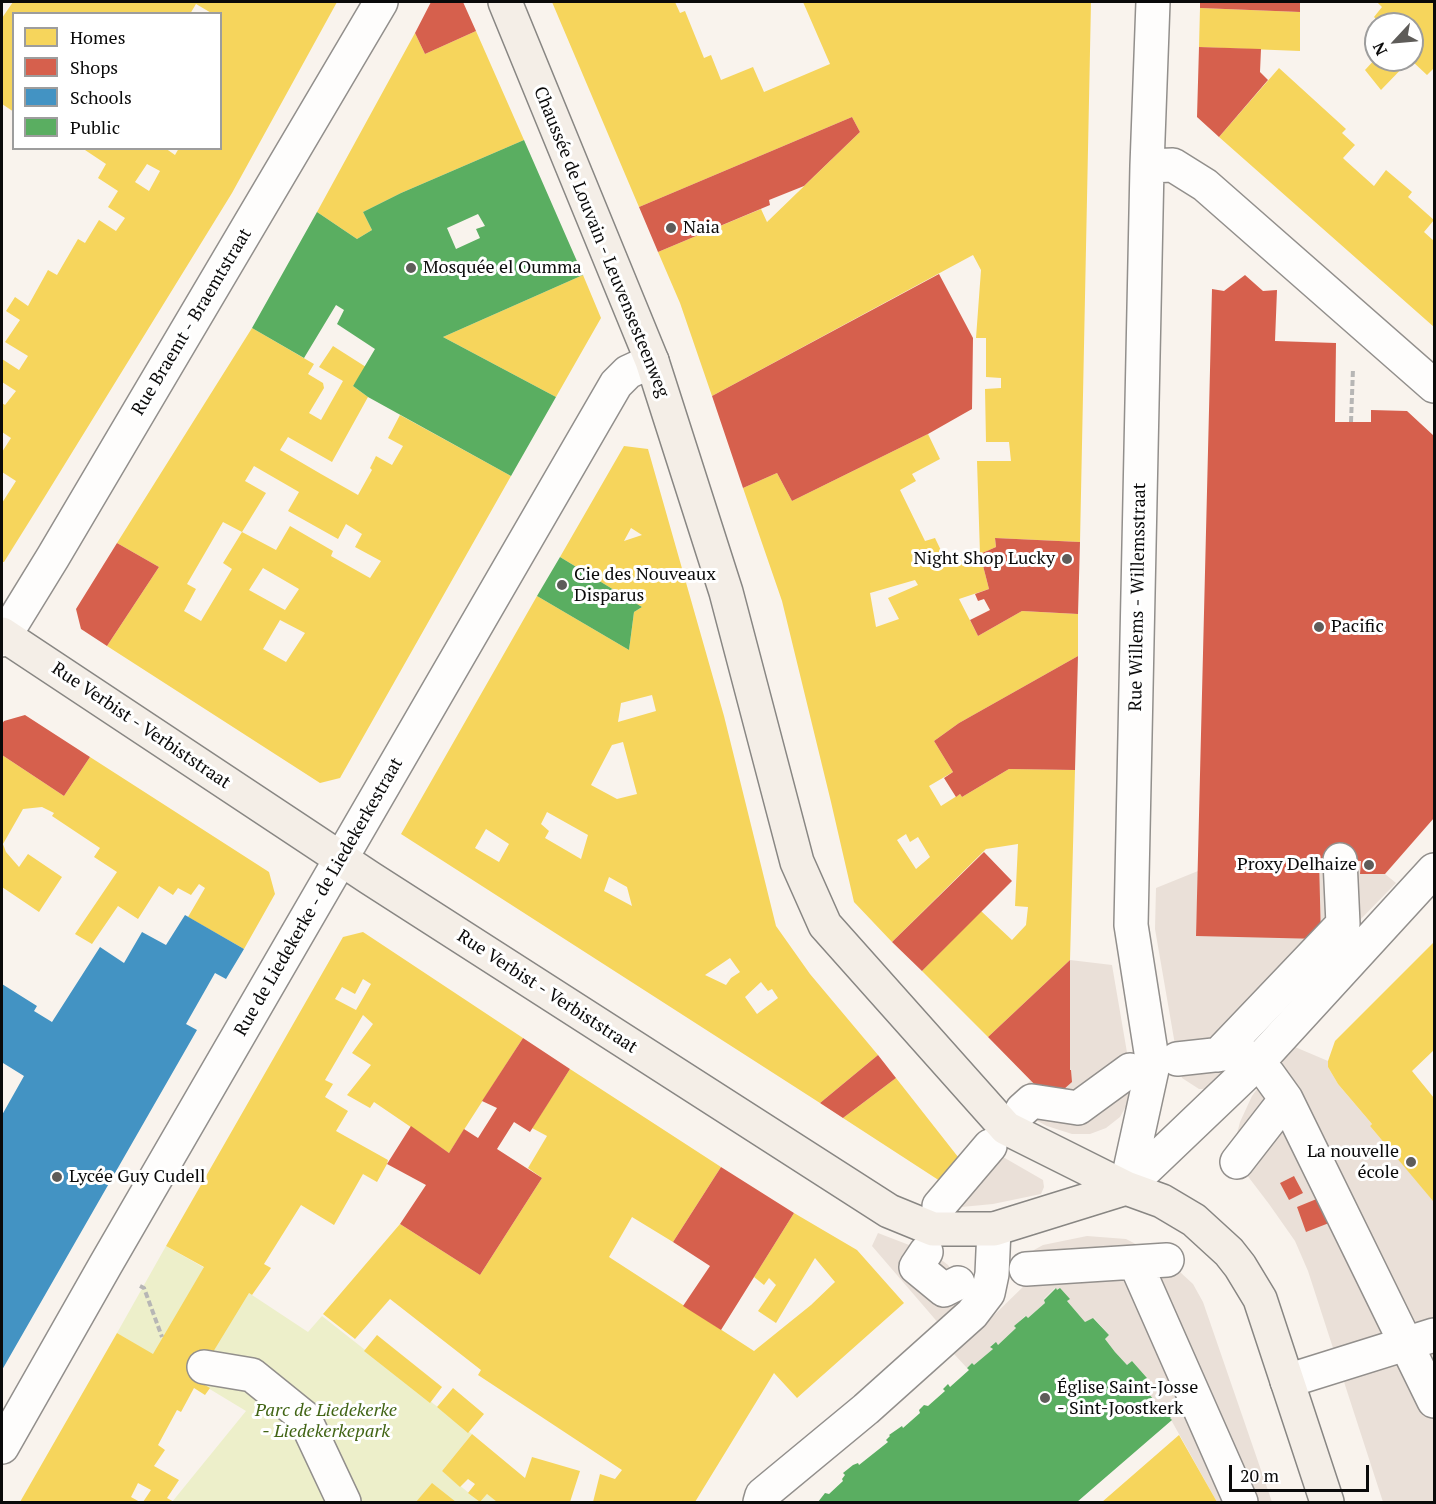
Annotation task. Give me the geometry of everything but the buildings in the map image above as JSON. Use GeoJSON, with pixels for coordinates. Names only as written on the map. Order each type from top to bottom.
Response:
{"type":"FeatureCollection","features":[{"type":"Feature","properties":{"kind":"main road","name":"Chaussée de Louvain - Leuvensesteenweg"},"geometry":{"type":"LineString","coordinates":[[505,2],[652,361],[726,592],[797,862],[825,925],[1006,1128],[1126,1188],[1162,1201],[1194,1220],[1229,1252],[1260,1299],[1327,1503]]}},
{"type":"Feature","properties":{"kind":"main road","name":"Rue Verbist - Verbiststraat"},"geometry":{"type":"LineString","coordinates":[[2,637],[342,859],[889,1210],[933,1229],[994,1229],[1126,1188]]}},
{"type":"Feature","properties":{"kind":"street","name":"Rue Braemt - Braemtstraat"},"geometry":{"type":"LineString","coordinates":[[2,637],[53,557],[381,2]]}},
{"type":"Feature","properties":{"kind":"street","name":"Rue Willems - Willemsstraat"},"geometry":{"type":"LineString","coordinates":[[1126,1188],[1153,1065],[1131,925],[1147,165],[1153,2]]}},
{"type":"Feature","properties":{"kind":"street"},"geometry":{"type":"LineString","coordinates":[[1147,165],[1173,165],[1205,184],[1434,386]]}},
{"type":"Feature","properties":{"kind":"street","name":"Rue de Liedekerke - de Liedekerkestraat"},"geometry":{"type":"LineString","coordinates":[[2,1447],[616,384],[628,372],[652,361]]}},
{"type":"Feature","properties":{"kind":"street"},"geometry":{"type":"LineString","coordinates":[[1237,1162],[1255,1068],[1343,924],[1340,860]]}},
{"type":"Feature","properties":{"kind":"street"},"geometry":{"type":"LineString","coordinates":[[1126,1188],[1255,1068],[1434,870]]}},
{"type":"Feature","properties":{"kind":"street"},"geometry":{"type":"LineString","coordinates":[[1177,1059],[1255,1068]]}},
{"type":"Feature","properties":{"kind":"street"},"geometry":{"type":"LineString","coordinates":[[1255,1068],[1420,1340],[1434,1401]]}},
{"type":"Feature","properties":{"kind":"street"},"geometry":{"type":"LineString","coordinates":[[1022,1110],[1032,1101],[1078,1108],[1130,1070]]}},
{"type":"Feature","properties":{"kind":"street"},"geometry":{"type":"LineString","coordinates":[[939,1206],[990,1146]]}},
{"type":"Feature","properties":{"kind":"street"},"geometry":{"type":"LineString","coordinates":[[760,1503],[762,1495],[866,1409],[972,1314],[988,1293],[992,1274],[994,1229]]}},
{"type":"Feature","properties":{"kind":"street"},"geometry":{"type":"LineString","coordinates":[[926,1252],[916,1267],[944,1290],[958,1282]]}},
{"type":"Feature","properties":{"kind":"street"},"geometry":{"type":"LineString","coordinates":[[1026,1269],[1167,1260]]}},
{"type":"Feature","properties":{"kind":"street"},"geometry":{"type":"LineString","coordinates":[[1135,1263],[1241,1503]]}},
{"type":"Feature","properties":{"kind":"street"},"geometry":{"type":"LineString","coordinates":[[1287,1381],[1420,1340]]}},
{"type":"Feature","properties":{"kind":"street"},"geometry":{"type":"LineString","coordinates":[[204,1366],[252,1375],[304,1417],[344,1503]]}},
{"type":"Feature","properties":{"kind":"path"},"geometry":{"type":"LineString","coordinates":[[1351,422],[1353,365]]}},
{"type":"Feature","properties":{"kind":"path"},"geometry":{"type":"LineString","coordinates":[[106,1264],[144,1288],[162,1337]]}},
{"type":"Feature","properties":{"kind":"green space","name":"Parc de Liedekerke - Liedekerkepark"},"geometry":{"type":"Polygon","coordinates":[[[166,1246],[252,1295],[308,1332],[322,1316],[472,1434],[442,1471],[480,1502],[172,1502],[246,1411],[117,1333],[166,1246]]]}},
{"type":"Feature","properties":{"kind":"green space"},"geometry":{"type":"Polygon","coordinates":[[[487,1494],[497,1502],[480,1502],[487,1494]]]}},
{"type":"Feature","properties":{"kind":"shaded area"},"geometry":{"type":"Polygon","coordinates":[[[1319,860],[1361,861],[1360,874],[1385,874],[1396,883],[1317,964],[1325,973],[1218,1079],[1206,1089],[1199,1089],[1182,1078],[1179,1068],[1155,929],[1156,888],[1198,871],[1196,936],[1319,860]]]}},
{"type":"Feature","properties":{"kind":"shaded area"},"geometry":{"type":"Polygon","coordinates":[[[1070,960],[1112,965],[1130,1070],[1131,1097],[1120,1117],[1106,1128],[1090,1134],[1072,1134],[1047,1126],[1028,1116],[1012,1100],[1031,1080],[1071,1082],[1070,960]]]}},
{"type":"Feature","properties":{"kind":"shaded area"},"geometry":{"type":"Polygon","coordinates":[[[1295,1047],[1328,1061],[1328,1067],[1338,1084],[1372,1124],[1370,1126],[1434,1199],[1434,1502],[1383,1502],[1308,1271],[1295,1241],[1237,1162],[1234,1145],[1240,1122],[1252,1096],[1268,1074],[1295,1047]]]}},
{"type":"Feature","properties":{"kind":"shaded area"},"geometry":{"type":"Polygon","coordinates":[[[990,1147],[1043,1180],[1044,1187],[1041,1194],[993,1204],[951,1208],[990,1147]]]}},
{"type":"Feature","properties":{"kind":"shaded area"},"geometry":{"type":"Polygon","coordinates":[[[878,1233],[935,1255],[948,1265],[958,1283],[959,1296],[952,1314],[940,1325],[872,1246],[878,1233]]]}},
{"type":"Feature","properties":{"kind":"shaded area"},"geometry":{"type":"Polygon","coordinates":[[[1087,1236],[1126,1239],[1167,1260],[1193,1284],[1203,1302],[1272,1502],[1217,1502],[1170,1418],[1172,1416],[1163,1405],[1160,1407],[1142,1386],[1147,1378],[1132,1361],[1127,1365],[1115,1352],[1105,1339],[1109,1335],[1094,1318],[1085,1322],[1067,1301],[1069,1299],[1055,1288],[1044,1299],[1045,1303],[1028,1318],[1025,1316],[998,1345],[995,1343],[990,1346],[993,1349],[974,1365],[972,1363],[967,1368],[954,1354],[1026,1284],[1025,1259],[1034,1250],[1043,1245],[1087,1236]]]}},
{"type":"Feature","properties":{"kind":"place","name":"Naia"},"geometry":{"type":"Point","coordinates":[671,228]}},
{"type":"Feature","properties":{"kind":"place","name":"Mosquée el Oumma"},"geometry":{"type":"Point","coordinates":[411,268]}},
{"type":"Feature","properties":{"kind":"place","name":"Night Shop Lucky"},"geometry":{"type":"Point","coordinates":[1067,559]}},
{"type":"Feature","properties":{"kind":"place","name":"Cie des Nouveaux Disparus"},"geometry":{"type":"Point","coordinates":[562,585]}},
{"type":"Feature","properties":{"kind":"place","name":"Pacific"},"geometry":{"type":"Point","coordinates":[1319,627]}},
{"type":"Feature","properties":{"kind":"place","name":"Proxy Delhaize"},"geometry":{"type":"Point","coordinates":[1369,865]}},
{"type":"Feature","properties":{"kind":"place","name":"La nouvelle école"},"geometry":{"type":"Point","coordinates":[1411,1162]}},
{"type":"Feature","properties":{"kind":"place","name":"Lycée Guy Cudell"},"geometry":{"type":"Point","coordinates":[57,1177]}},
{"type":"Feature","properties":{"kind":"place","name":"Église Saint-Josse - Sint-Joostkerk"},"geometry":{"type":"Point","coordinates":[1045,1398]}}]}
